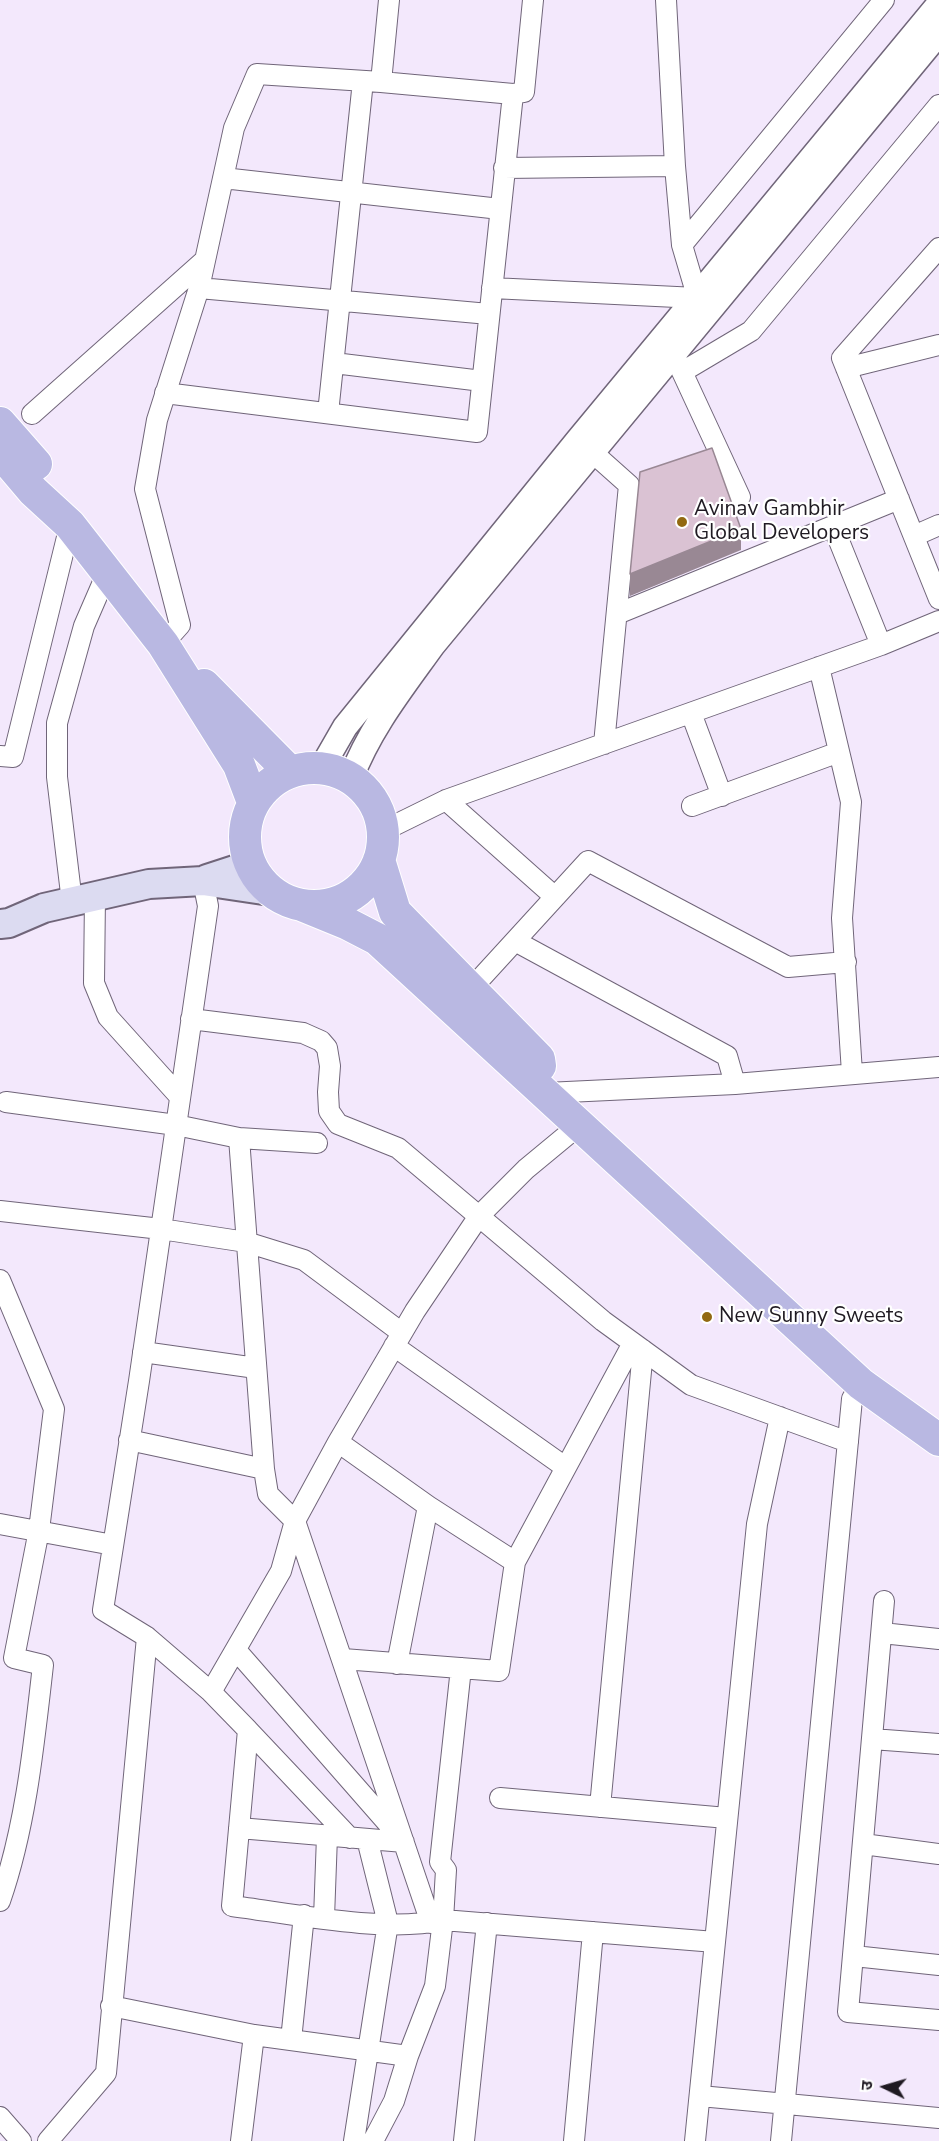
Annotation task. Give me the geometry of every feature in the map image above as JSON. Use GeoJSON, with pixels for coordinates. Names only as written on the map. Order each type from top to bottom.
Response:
{"type":"FeatureCollection","features":[{"type":"Feature","properties":{"kind":"main road"},"geometry":{"type":"LineString","coordinates":[[0,423],[51,482],[70,525]]}},
{"type":"Feature","properties":{"kind":"main road"},"geometry":{"type":"LineString","coordinates":[[0,452],[33,492],[70,525],[163,644],[239,765],[253,802]]}},
{"type":"Feature","properties":{"kind":"main road"},"geometry":{"type":"LineString","coordinates":[[163,644],[289,771]]}},
{"type":"Feature","properties":{"kind":"main road"},"geometry":{"type":"LineString","coordinates":[[546,1093],[539,1059],[394,912],[381,846],[378,810],[367,792],[351,778],[338,771],[322,767],[306,767],[289,771],[268,784],[253,802],[245,822],[244,844],[250,865],[270,891],[286,901],[348,924],[377,939],[861,1384],[939,1440]]}},
{"type":"Feature","properties":{"kind":"main road"},"geometry":{"type":"LineString","coordinates":[[304,906],[328,905],[350,897],[368,881],[381,846]]}},
{"type":"Feature","properties":{"kind":"main road"},"geometry":{"type":"LineString","coordinates":[[0,924],[70,902],[149,884],[203,880],[250,865]]}},
{"type":"Feature","properties":{"kind":"main road"},"geometry":{"type":"LineString","coordinates":[[203,880],[270,891]]}},
{"type":"Feature","properties":{"kind":"main road"},"geometry":{"type":"LineString","coordinates":[[0,906],[70,902]]}},
{"type":"Feature","properties":{"kind":"street"},"geometry":{"type":"LineString","coordinates":[[328,413],[351,192],[389,0]]}},
{"type":"Feature","properties":{"kind":"street"},"geometry":{"type":"LineString","coordinates":[[163,644],[180,625],[145,489],[157,420],[199,288],[234,128],[257,74],[372,81],[513,94],[524,92],[533,0]]}},
{"type":"Feature","properties":{"kind":"street"},"geometry":{"type":"LineString","coordinates":[[666,0],[675,166],[682,245],[701,307]]}},
{"type":"Feature","properties":{"kind":"street"},"geometry":{"type":"LineString","coordinates":[[682,245],[884,0]]}},
{"type":"Feature","properties":{"kind":"street"},"geometry":{"type":"LineString","coordinates":[[322,767],[345,727],[585,446],[673,355],[701,307],[939,4]]}},
{"type":"Feature","properties":{"kind":"street"},"geometry":{"type":"LineString","coordinates":[[701,307],[939,33]]}},
{"type":"Feature","properties":{"kind":"street"},"geometry":{"type":"LineString","coordinates":[[165,393],[477,432],[513,94]]}},
{"type":"Feature","properties":{"kind":"street"},"geometry":{"type":"LineString","coordinates":[[673,355],[752,331],[939,105]]}},
{"type":"Feature","properties":{"kind":"street"},"geometry":{"type":"LineString","coordinates":[[504,168],[675,166]]}},
{"type":"Feature","properties":{"kind":"street"},"geometry":{"type":"LineString","coordinates":[[223,178],[500,209]]}},
{"type":"Feature","properties":{"kind":"street"},"geometry":{"type":"LineString","coordinates":[[936,257],[842,358],[939,599]]}},
{"type":"Feature","properties":{"kind":"street"},"geometry":{"type":"LineString","coordinates":[[32,414],[205,260]]}},
{"type":"Feature","properties":{"kind":"street"},"geometry":{"type":"LineString","coordinates":[[199,288],[489,314]]}},
{"type":"Feature","properties":{"kind":"street"},"geometry":{"type":"LineString","coordinates":[[492,288],[701,307]]}},
{"type":"Feature","properties":{"kind":"street"},"geometry":{"type":"LineString","coordinates":[[846,368],[939,345]]}},
{"type":"Feature","properties":{"kind":"street"},"geometry":{"type":"LineString","coordinates":[[673,355],[740,497]]}},
{"type":"Feature","properties":{"kind":"street"},"geometry":{"type":"LineString","coordinates":[[333,363],[482,381]]}},
{"type":"Feature","properties":{"kind":"street"},"geometry":{"type":"LineString","coordinates":[[585,446],[629,485]]}},
{"type":"Feature","properties":{"kind":"street"},"geometry":{"type":"LineString","coordinates":[[351,778],[360,755],[380,720],[433,645],[585,446]]}},
{"type":"Feature","properties":{"kind":"street"},"geometry":{"type":"LineString","coordinates":[[700,461],[720,455]]}},
{"type":"Feature","properties":{"kind":"street"},"geometry":{"type":"LineString","coordinates":[[629,485],[649,478]]}},
{"type":"Feature","properties":{"kind":"street"},"geometry":{"type":"LineString","coordinates":[[604,744],[629,485]]}},
{"type":"Feature","properties":{"kind":"street"},"geometry":{"type":"LineString","coordinates":[[616,614],[899,499]]}},
{"type":"Feature","properties":{"kind":"street"},"geometry":{"type":"LineString","coordinates":[[0,756],[13,757],[70,525]]}},
{"type":"Feature","properties":{"kind":"street"},"geometry":{"type":"LineString","coordinates":[[914,536],[939,525]]}},
{"type":"Feature","properties":{"kind":"street"},"geometry":{"type":"LineString","coordinates":[[833,526],[881,645]]}},
{"type":"Feature","properties":{"kind":"street"},"geometry":{"type":"LineString","coordinates":[[107,573],[84,626],[57,723],[57,777],[70,902],[94,983],[108,1017],[180,1097]]}},
{"type":"Feature","properties":{"kind":"street"},"geometry":{"type":"LineString","coordinates":[[381,846],[446,800],[881,645],[939,621]]}},
{"type":"Feature","properties":{"kind":"street"},"geometry":{"type":"LineString","coordinates":[[819,667],[851,802],[842,918],[852,1073]]}},
{"type":"Feature","properties":{"kind":"street"},"geometry":{"type":"LineString","coordinates":[[691,713],[722,796]]}},
{"type":"Feature","properties":{"kind":"street"},"geometry":{"type":"LineString","coordinates":[[692,806],[839,752]]}},
{"type":"Feature","properties":{"kind":"street"},"geometry":{"type":"LineString","coordinates":[[446,800],[555,897]]}},
{"type":"Feature","properties":{"kind":"street"},"geometry":{"type":"LineString","coordinates":[[470,990],[588,861],[788,967],[846,962]]}},
{"type":"Feature","properties":{"kind":"street"},"geometry":{"type":"LineString","coordinates":[[203,880],[208,906],[103,1610],[147,1637],[212,1692],[358,1838],[388,1923],[354,2141]]}},
{"type":"Feature","properties":{"kind":"street"},"geometry":{"type":"LineString","coordinates":[[514,941],[727,1056],[735,1084]]}},
{"type":"Feature","properties":{"kind":"street"},"geometry":{"type":"LineString","coordinates":[[191,1019],[303,1033],[321,1041],[327,1048],[330,1066],[329,1111],[338,1124],[398,1148],[603,1321],[691,1385],[848,1442]]}},
{"type":"Feature","properties":{"kind":"street"},"geometry":{"type":"LineString","coordinates":[[546,1093],[735,1084],[939,1067]]}},
{"type":"Feature","properties":{"kind":"street"},"geometry":{"type":"LineString","coordinates":[[6,1102],[176,1125],[238,1138],[317,1143]]}},
{"type":"Feature","properties":{"kind":"street"},"geometry":{"type":"LineString","coordinates":[[212,1692],[281,1571],[295,1521],[398,1340],[479,1216],[526,1169],[578,1126]]}},
{"type":"Feature","properties":{"kind":"street"},"geometry":{"type":"LineString","coordinates":[[238,1138],[264,1469],[268,1494],[295,1521],[404,1842],[437,1921]]}},
{"type":"Feature","properties":{"kind":"street"},"geometry":{"type":"LineString","coordinates":[[0,1210],[161,1229],[246,1242],[304,1260],[398,1340],[565,1467]]}},
{"type":"Feature","properties":{"kind":"street"},"geometry":{"type":"LineString","coordinates":[[0,1901],[9,1876],[32,1760],[43,1665],[14,1658],[39,1530],[54,1409],[1,1288]]}},
{"type":"Feature","properties":{"kind":"street"},"geometry":{"type":"LineString","coordinates":[[343,1659],[499,1671],[515,1562],[565,1467],[638,1347]]}},
{"type":"Feature","properties":{"kind":"street"},"geometry":{"type":"LineString","coordinates":[[600,1807],[638,1347]]}},
{"type":"Feature","properties":{"kind":"street"},"geometry":{"type":"LineString","coordinates":[[143,1352],[256,1368]]}},
{"type":"Feature","properties":{"kind":"street"},"geometry":{"type":"LineString","coordinates":[[781,2141],[852,1399],[861,1384]]}},
{"type":"Feature","properties":{"kind":"street"},"geometry":{"type":"LineString","coordinates":[[695,2141],[757,1524],[780,1417]]}},
{"type":"Feature","properties":{"kind":"street"},"geometry":{"type":"LineString","coordinates":[[129,1440],[264,1469]]}},
{"type":"Feature","properties":{"kind":"street"},"geometry":{"type":"LineString","coordinates":[[338,1442],[429,1506],[515,1562]]}},
{"type":"Feature","properties":{"kind":"street"},"geometry":{"type":"LineString","coordinates":[[398,1664],[429,1506]]}},
{"type":"Feature","properties":{"kind":"street"},"geometry":{"type":"LineString","coordinates":[[0,1524],[113,1545]]}},
{"type":"Feature","properties":{"kind":"street"},"geometry":{"type":"LineString","coordinates":[[884,1601],[848,2012],[939,2020]]}},
{"type":"Feature","properties":{"kind":"street"},"geometry":{"type":"LineString","coordinates":[[882,1633],[939,1639]]}},
{"type":"Feature","properties":{"kind":"street"},"geometry":{"type":"LineString","coordinates":[[48,2141],[106,2073],[147,1637]]}},
{"type":"Feature","properties":{"kind":"street"},"geometry":{"type":"LineString","coordinates":[[236,1650],[404,1842]]}},
{"type":"Feature","properties":{"kind":"street"},"geometry":{"type":"LineString","coordinates":[[374,2141],[394,2101],[408,2056],[435,1986],[437,1921],[446,1870],[440,1862],[461,1668]]}},
{"type":"Feature","properties":{"kind":"street"},"geometry":{"type":"LineString","coordinates":[[248,1730],[232,1906],[324,1918],[388,1923],[423,1925],[437,1921],[487,1923],[715,1941]]}},
{"type":"Feature","properties":{"kind":"street"},"geometry":{"type":"LineString","coordinates":[[872,1739],[939,1744]]}},
{"type":"Feature","properties":{"kind":"street"},"geometry":{"type":"LineString","coordinates":[[500,1798],[727,1818]]}},
{"type":"Feature","properties":{"kind":"street"},"geometry":{"type":"LineString","coordinates":[[239,1828],[404,1842]]}},
{"type":"Feature","properties":{"kind":"street"},"geometry":{"type":"LineString","coordinates":[[324,1918],[327,1836]]}},
{"type":"Feature","properties":{"kind":"street"},"geometry":{"type":"LineString","coordinates":[[863,1844],[939,1854]]}},
{"type":"Feature","properties":{"kind":"street"},"geometry":{"type":"LineString","coordinates":[[291,2040],[304,1915]]}},
{"type":"Feature","properties":{"kind":"street"},"geometry":{"type":"LineString","coordinates":[[464,2141],[487,1923]]}},
{"type":"Feature","properties":{"kind":"street"},"geometry":{"type":"LineString","coordinates":[[574,2141],[593,1932]]}},
{"type":"Feature","properties":{"kind":"street"},"geometry":{"type":"LineString","coordinates":[[854,1956],[939,1965]]}},
{"type":"Feature","properties":{"kind":"street"},"geometry":{"type":"LineString","coordinates":[[111,2006],[254,2035],[408,2056]]}},
{"type":"Feature","properties":{"kind":"street"},"geometry":{"type":"LineString","coordinates":[[241,2141],[254,2035]]}},
{"type":"Feature","properties":{"kind":"street"},"geometry":{"type":"LineString","coordinates":[[700,2096],[939,2118]]}},
{"type":"Feature","properties":{"kind":"street"},"geometry":{"type":"LineString","coordinates":[[0,2117],[21,2141]]}},
{"type":"Feature","properties":{"kind":"building","name":"Avinav Gambhir Global Developers"},"geometry":{"type":"Polygon","coordinates":[[[712,448],[741,529],[630,574],[640,472],[712,448]]]}},
{"type":"Feature","properties":{"kind":"place","name":"Avinav Gambhir Global Developers"},"geometry":{"type":"Point","coordinates":[682,522]}},
{"type":"Feature","properties":{"kind":"place","name":"New Sunny Sweets"},"geometry":{"type":"Point","coordinates":[707,1317]}}]}
